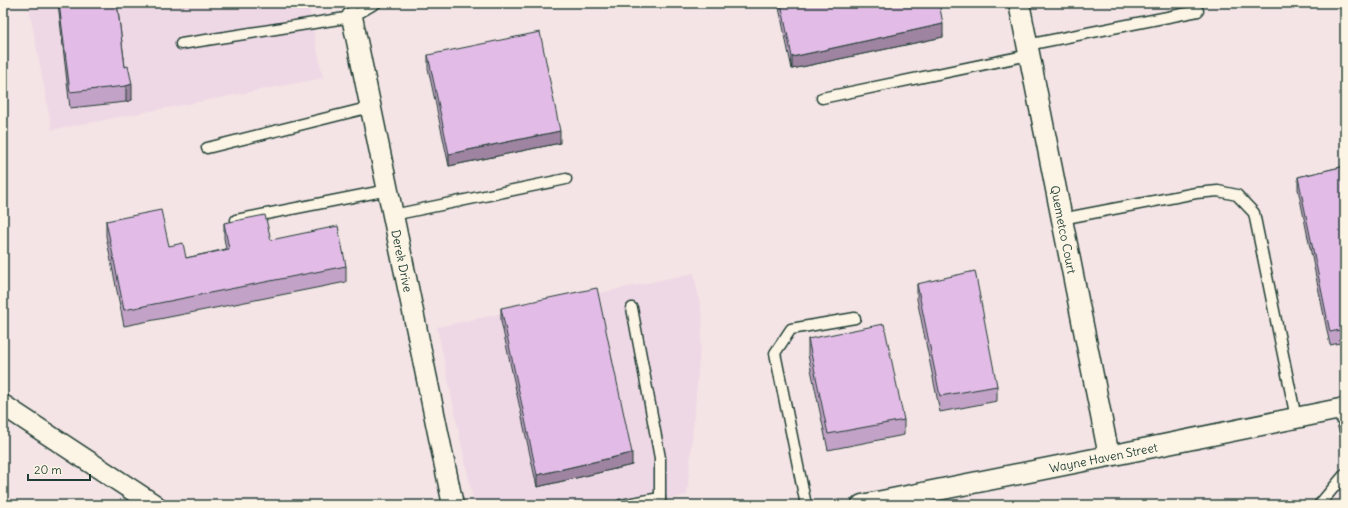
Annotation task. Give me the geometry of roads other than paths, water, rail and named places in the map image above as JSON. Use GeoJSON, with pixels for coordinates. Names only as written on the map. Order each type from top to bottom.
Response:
{"type":"FeatureCollection","features":[{"type":"Feature","properties":{"kind":"street","name":"Quemetco Court"},"geometry":{"type":"LineString","coordinates":[[1018,3],[1108,456]]}},
{"type":"Feature","properties":{"kind":"street","name":"Derek Drive"},"geometry":{"type":"LineString","coordinates":[[352,17],[453,505]]}},
{"type":"Feature","properties":{"kind":"street"},"geometry":{"type":"LineString","coordinates":[[3,405],[155,505]]}},
{"type":"Feature","properties":{"kind":"street","name":"Wayne Haven Street"},"geometry":{"type":"LineString","coordinates":[[862,505],[1343,408]]}},
{"type":"Feature","properties":{"kind":"lane"},"geometry":{"type":"LineString","coordinates":[[181,44],[352,17],[376,3]]}},
{"type":"Feature","properties":{"kind":"lane"},"geometry":{"type":"LineString","coordinates":[[822,98],[1198,11]]}},
{"type":"Feature","properties":{"kind":"lane"},"geometry":{"type":"LineString","coordinates":[[207,148],[371,107]]}},
{"type":"Feature","properties":{"kind":"lane"},"geometry":{"type":"LineString","coordinates":[[393,215],[566,179]]}},
{"type":"Feature","properties":{"kind":"lane"},"geometry":{"type":"LineString","coordinates":[[236,220],[388,190]]}},
{"type":"Feature","properties":{"kind":"lane"},"geometry":{"type":"LineString","coordinates":[[1061,220],[1196,193],[1218,191],[1237,195],[1254,213],[1296,418]]}},
{"type":"Feature","properties":{"kind":"lane"},"geometry":{"type":"LineString","coordinates":[[621,505],[660,502],[660,458],[632,308]]}},
{"type":"Feature","properties":{"kind":"lane"},"geometry":{"type":"LineString","coordinates":[[806,505],[775,353],[791,329],[855,318]]}},
{"type":"Feature","properties":{"kind":"lane"},"geometry":{"type":"LineString","coordinates":[[1343,408],[1345,432]]}},
{"type":"Feature","properties":{"kind":"lane"},"geometry":{"type":"LineString","coordinates":[[1319,505],[1345,474]]}}]}
